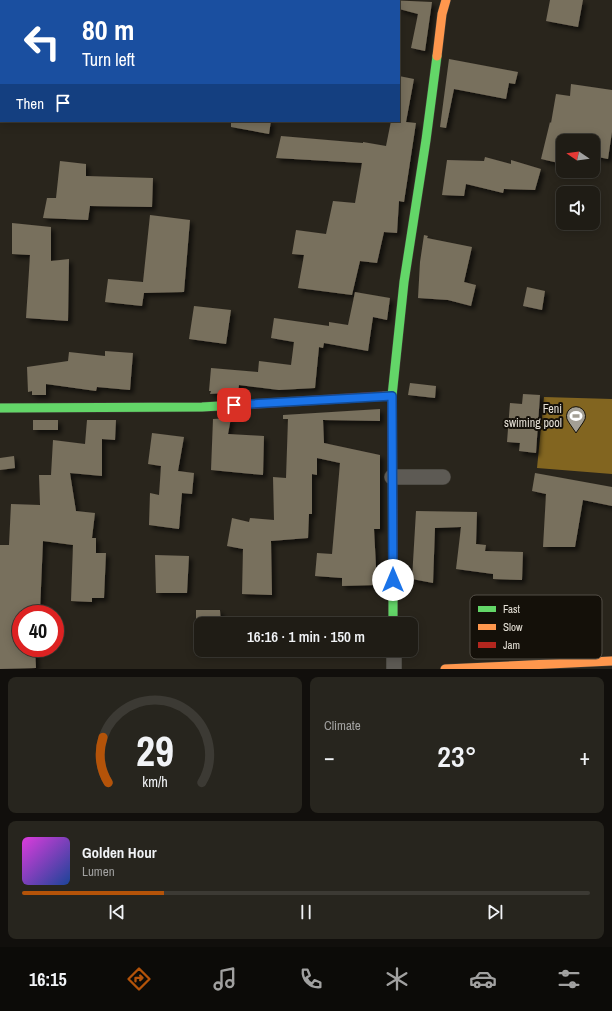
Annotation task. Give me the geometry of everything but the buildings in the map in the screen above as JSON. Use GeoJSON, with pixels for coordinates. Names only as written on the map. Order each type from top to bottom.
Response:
{"type":"FeatureCollection","features":[{"type":"Feature","properties":{"kind":"street"},"geometry":{"type":"LineString","coordinates":[[393,617],[392,396],[404,282],[426,140],[442,14],[446,0]]}},
{"type":"Feature","properties":{"kind":"street"},"geometry":{"type":"LineString","coordinates":[[0,408],[202,407],[392,396]]}},
{"type":"Feature","properties":{"kind":"street"},"geometry":{"type":"LineString","coordinates":[[392,477],[443,477]]}},
{"type":"Feature","properties":{"kind":"street"},"geometry":{"type":"LineString","coordinates":[[394,657],[394,669]]}},
{"type":"Feature","properties":{"kind":"street"},"geometry":{"type":"LineString","coordinates":[[444,669],[612,661]]}},
{"type":"Feature","properties":{"kind":"shaded area","name":"Feni swiming pool"},"geometry":{"type":"Polygon","coordinates":[[[544,397],[612,399],[612,474],[537,468],[544,397]]]}},
{"type":"Feature","properties":{"kind":"traffic: fast"},"geometry":{"type":"LineString","coordinates":[[384,396],[392,396],[404,282],[426,140],[437,56]]}},
{"type":"Feature","properties":{"kind":"traffic: fast"},"geometry":{"type":"LineString","coordinates":[[0,408],[202,407],[254,404]]}},
{"type":"Feature","properties":{"kind":"traffic: fast"},"geometry":{"type":"LineString","coordinates":[[393,565],[393,617]]}},
{"type":"Feature","properties":{"kind":"traffic: slow"},"geometry":{"type":"LineString","coordinates":[[437,56],[442,14],[446,0]]}},
{"type":"Feature","properties":{"kind":"traffic: slow"},"geometry":{"type":"LineString","coordinates":[[445,669],[612,661]]}},
{"type":"Feature","properties":{"kind":"traffic: jam"},"geometry":{"type":"LineString","coordinates":[[254,404],[384,396]]}},
{"type":"Feature","properties":{"kind":"traffic: jam"},"geometry":{"type":"LineString","coordinates":[[392,396],[393,565]]}},
{"type":"Feature","properties":{"kind":"place","name":"Feni swiming pool"},"geometry":{"type":"Point","coordinates":[576,433]}},
{"type":"Feature","properties":{"kind":"route"},"geometry":{"type":"LineString","coordinates":[[234,405],[392,396],[393,580]]}}]}
